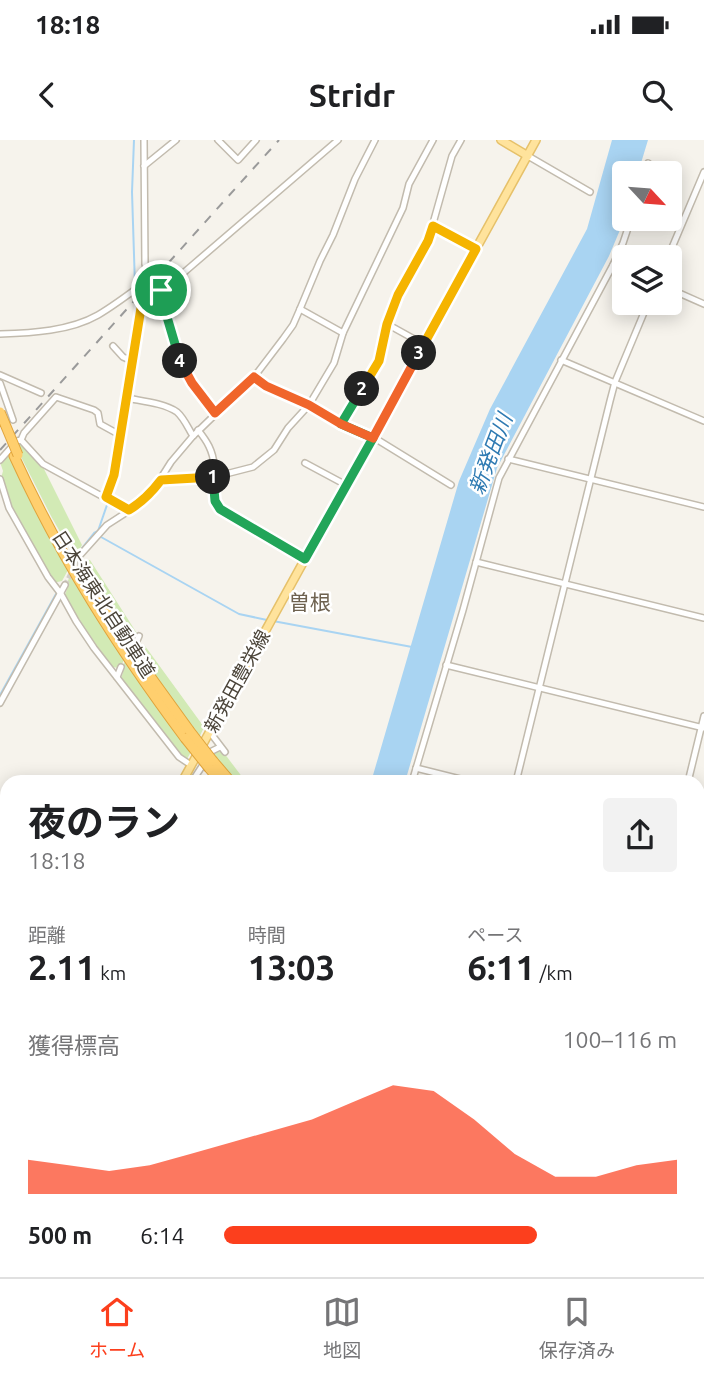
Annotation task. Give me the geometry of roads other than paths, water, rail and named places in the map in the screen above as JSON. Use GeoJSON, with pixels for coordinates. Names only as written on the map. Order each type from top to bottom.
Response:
{"type":"FeatureCollection","features":[{"type":"Feature","properties":{"kind":"highway","name":"日本海東北自動車道"},"geometry":{"type":"LineString","coordinates":[[0,412],[16,455]]}},
{"type":"Feature","properties":{"kind":"highway","name":"日本海東北自動車道"},"geometry":{"type":"LineString","coordinates":[[0,422],[86,582],[187,734],[223,775]]}},
{"type":"Feature","properties":{"kind":"highway","name":"日本海東北自動車道"},"geometry":{"type":"LineString","coordinates":[[211,764],[217,775]]}},
{"type":"Feature","properties":{"kind":"main road"},"geometry":{"type":"LineString","coordinates":[[501,140],[528,156]]}},
{"type":"Feature","properties":{"kind":"main road","name":"新発田豊栄線"},"geometry":{"type":"LineString","coordinates":[[186,775],[536,140]]}},
{"type":"Feature","properties":{"kind":"street"},"geometry":{"type":"LineString","coordinates":[[144,140],[145,264],[148,280],[158,289],[184,370],[215,413]]}},
{"type":"Feature","properties":{"kind":"street"},"geometry":{"type":"LineString","coordinates":[[144,166],[176,140]]}},
{"type":"Feature","properties":{"kind":"street"},"geometry":{"type":"LineString","coordinates":[[218,140],[238,160],[254,141]]}},
{"type":"Feature","properties":{"kind":"street"},"geometry":{"type":"LineString","coordinates":[[106,497],[114,475],[141,308],[158,289],[167,287],[338,140]]}},
{"type":"Feature","properties":{"kind":"street"},"geometry":{"type":"LineString","coordinates":[[81,554],[107,525],[148,496],[171,462],[198,430],[254,377],[293,325],[355,179],[375,140]]}},
{"type":"Feature","properties":{"kind":"street"},"geometry":{"type":"LineString","coordinates":[[161,480],[214,477],[253,467],[274,450],[288,428],[309,405],[334,363],[343,333],[403,208],[409,184],[433,140]]}},
{"type":"Feature","properties":{"kind":"street"},"geometry":{"type":"LineString","coordinates":[[341,424],[379,361],[387,324],[398,295],[428,241],[452,156],[461,140]]}},
{"type":"Feature","properties":{"kind":"street"},"geometry":{"type":"LineString","coordinates":[[528,156],[590,192]]}},
{"type":"Feature","properties":{"kind":"street"},"geometry":{"type":"LineString","coordinates":[[673,245],[704,172]]}},
{"type":"Feature","properties":{"kind":"street"},"geometry":{"type":"LineString","coordinates":[[433,226],[476,249]]}},
{"type":"Feature","properties":{"kind":"street"},"geometry":{"type":"LineString","coordinates":[[414,775],[499,478],[612,265]]}},
{"type":"Feature","properties":{"kind":"street"},"geometry":{"type":"LineString","coordinates":[[0,334],[65,328],[81,323],[96,316],[148,280]]}},
{"type":"Feature","properties":{"kind":"street"},"geometry":{"type":"LineString","coordinates":[[682,294],[704,304]]}},
{"type":"Feature","properties":{"kind":"street"},"geometry":{"type":"LineString","coordinates":[[300,309],[343,333]]}},
{"type":"Feature","properties":{"kind":"street"},"geometry":{"type":"LineString","coordinates":[[518,775],[615,382],[643,315]]}},
{"type":"Feature","properties":{"kind":"street"},"geometry":{"type":"LineString","coordinates":[[387,324],[424,344]]}},
{"type":"Feature","properties":{"kind":"street"},"geometry":{"type":"LineString","coordinates":[[113,346],[132,361]]}},
{"type":"Feature","properties":{"kind":"street"},"geometry":{"type":"LineString","coordinates":[[561,360],[704,421]]}},
{"type":"Feature","properties":{"kind":"street"},"geometry":{"type":"LineString","coordinates":[[0,375],[41,393]]}},
{"type":"Feature","properties":{"kind":"street"},"geometry":{"type":"LineString","coordinates":[[254,377],[266,386],[373,438],[451,485]]}},
{"type":"Feature","properties":{"kind":"street"},"geometry":{"type":"LineString","coordinates":[[0,383],[13,421]]}},
{"type":"Feature","properties":{"kind":"street"},"geometry":{"type":"LineString","coordinates":[[22,440],[24,433],[56,397],[94,410],[98,413],[100,424],[120,435]]}},
{"type":"Feature","properties":{"kind":"street"},"geometry":{"type":"LineString","coordinates":[[127,398],[176,411],[193,436]]}},
{"type":"Feature","properties":{"kind":"street"},"geometry":{"type":"LineString","coordinates":[[198,430],[212,452],[215,501],[220,509],[305,559]]}},
{"type":"Feature","properties":{"kind":"street"},"geometry":{"type":"LineString","coordinates":[[0,460],[17,441],[22,440]]}},
{"type":"Feature","properties":{"kind":"street"},"geometry":{"type":"LineString","coordinates":[[22,440],[43,464],[129,510]]}},
{"type":"Feature","properties":{"kind":"street"},"geometry":{"type":"LineString","coordinates":[[508,459],[704,507]]}},
{"type":"Feature","properties":{"kind":"street"},"geometry":{"type":"LineString","coordinates":[[306,463],[346,485]]}},
{"type":"Feature","properties":{"kind":"street"},"geometry":{"type":"LineString","coordinates":[[0,479],[9,508],[48,577],[94,648],[194,775]]}},
{"type":"Feature","properties":{"kind":"street"},"geometry":{"type":"LineString","coordinates":[[476,562],[704,618]]}},
{"type":"Feature","properties":{"kind":"street"},"geometry":{"type":"LineString","coordinates":[[0,703],[65,585]]}},
{"type":"Feature","properties":{"kind":"street"},"geometry":{"type":"LineString","coordinates":[[136,643],[139,636]]}},
{"type":"Feature","properties":{"kind":"street"},"geometry":{"type":"LineString","coordinates":[[446,665],[703,727]]}},
{"type":"Feature","properties":{"kind":"street"},"geometry":{"type":"LineString","coordinates":[[117,677],[121,667]]}},
{"type":"Feature","properties":{"kind":"street"},"geometry":{"type":"LineString","coordinates":[[690,775],[704,716]]}},
{"type":"Feature","properties":{"kind":"street"},"geometry":{"type":"LineString","coordinates":[[209,731],[225,752]]}},
{"type":"Feature","properties":{"kind":"street"},"geometry":{"type":"LineString","coordinates":[[200,775],[212,751],[220,747]]}},
{"type":"Feature","properties":{"kind":"street"},"geometry":{"type":"LineString","coordinates":[[416,768],[444,775]]}},
{"type":"Feature","properties":{"kind":"water","name":"新発田川"},"geometry":{"type":"Polygon","coordinates":[[[612,140],[648,140],[642,161],[612,161],[612,231],[620,231],[609,256],[497,468],[407,775],[373,775],[459,481],[490,409],[587,229],[612,140]]]}},
{"type":"Feature","properties":{"kind":"waterway"},"geometry":{"type":"LineString","coordinates":[[134,140],[132,192],[135,286]]}},
{"type":"Feature","properties":{"kind":"waterway"},"geometry":{"type":"LineString","coordinates":[[136,291],[136,321]]}},
{"type":"Feature","properties":{"kind":"waterway"},"geometry":{"type":"LineString","coordinates":[[121,417],[123,406]]}},
{"type":"Feature","properties":{"kind":"waterway"},"geometry":{"type":"LineString","coordinates":[[79,552],[98,531],[108,502]]}},
{"type":"Feature","properties":{"kind":"waterway"},"geometry":{"type":"LineString","coordinates":[[101,537],[239,614],[267,620]]}},
{"type":"Feature","properties":{"kind":"waterway"},"geometry":{"type":"LineString","coordinates":[[0,695],[56,594]]}},
{"type":"Feature","properties":{"kind":"waterway"},"geometry":{"type":"LineString","coordinates":[[273,621],[412,647]]}},
{"type":"Feature","properties":{"kind":"tunnel"},"geometry":{"type":"LineString","coordinates":[[65,585],[81,554]]}},
{"type":"Feature","properties":{"kind":"railway"},"geometry":{"type":"LineString","coordinates":[[0,450],[279,140]]}},
{"type":"Feature","properties":{"kind":"district","name":"曽根"},"geometry":{"type":"Point","coordinates":[310,603]}}]}
